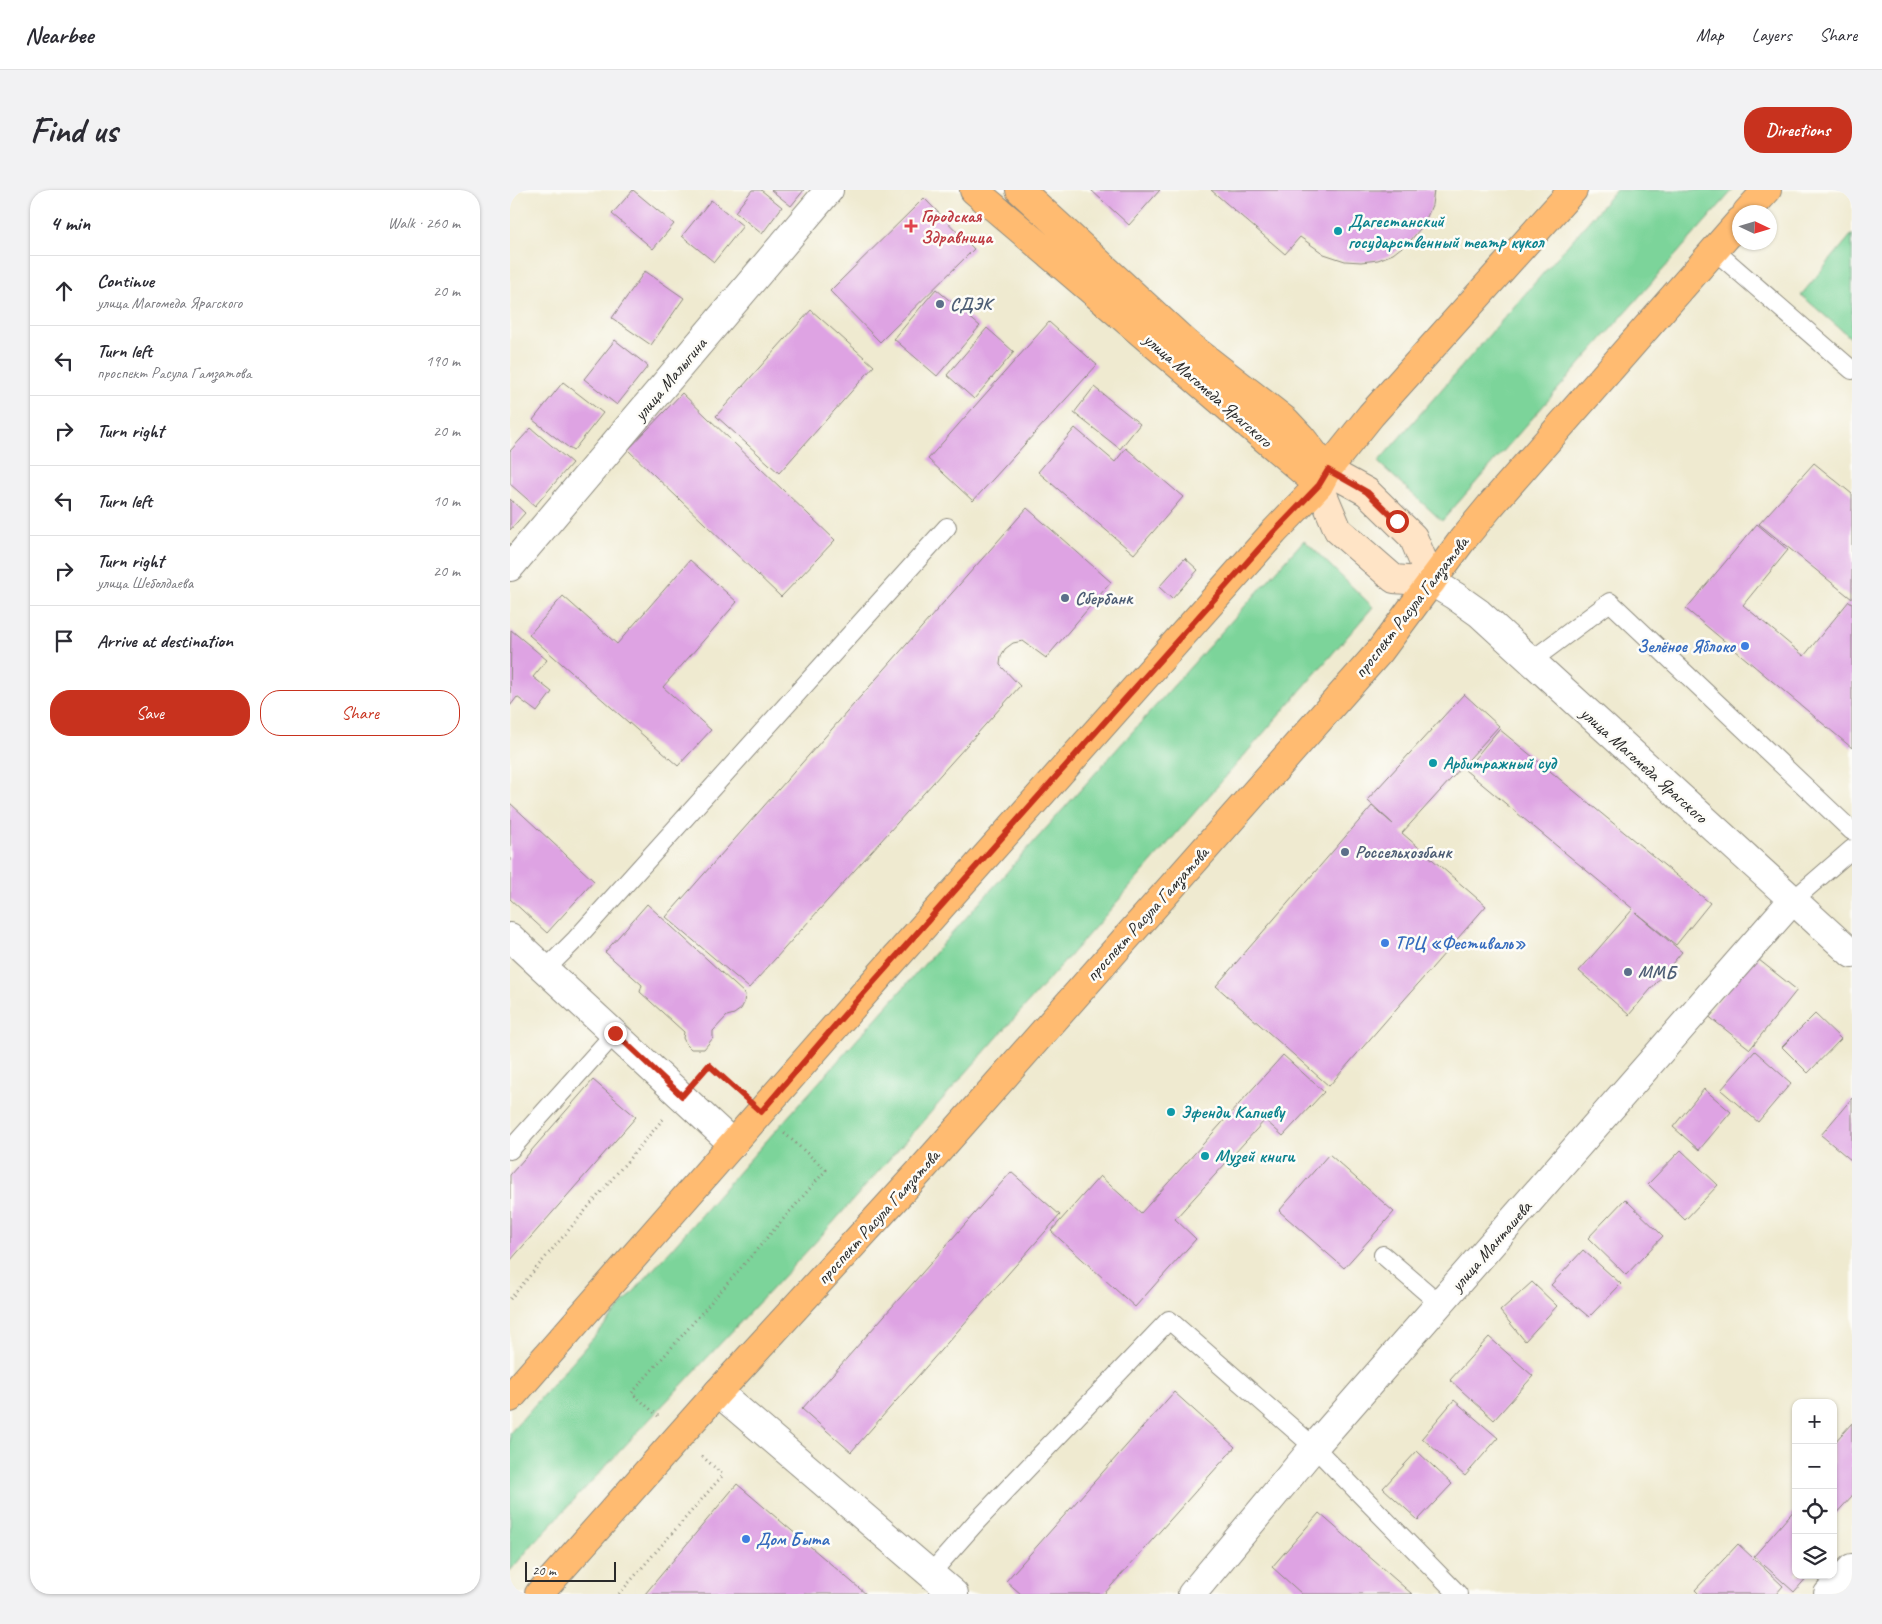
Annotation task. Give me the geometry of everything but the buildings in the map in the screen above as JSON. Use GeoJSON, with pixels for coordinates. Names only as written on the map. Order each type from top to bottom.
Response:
{"type":"FeatureCollection","features":[{"type":"Feature","properties":{"kind":"main road","name":"улица Магомеда Ярагского"},"geometry":{"type":"LineString","coordinates":[[974,190],[1323,478],[1367,492],[1413,537],[1432,582],[1394,578],[1338,530],[1323,478],[1301,437],[1286,421],[1186,343],[1020,190]]}},
{"type":"Feature","properties":{"kind":"main road"},"geometry":{"type":"LineString","coordinates":[[510,1398],[888,965],[1323,478],[1371,415],[1573,190]]}},
{"type":"Feature","properties":{"kind":"main road"},"geometry":{"type":"LineString","coordinates":[[1754,205],[1767,190]]}},
{"type":"Feature","properties":{"kind":"main road","name":"проспект Расула Гамзатова"},"geometry":{"type":"LineString","coordinates":[[539,1594],[718,1392],[930,1161],[1380,651],[1463,539],[1732,231]]}},
{"type":"Feature","properties":{"kind":"street","name":"улица Малыгина"},"geometry":{"type":"LineString","coordinates":[[510,567],[830,190]]}},
{"type":"Feature","properties":{"kind":"street","name":"улица Магомеда Ярагского"},"geometry":{"type":"LineString","coordinates":[[1432,582],[1456,596],[1479,613],[1852,954]]}},
{"type":"Feature","properties":{"kind":"street","name":"улица Манташева"},"geometry":{"type":"LineString","coordinates":[[1203,1590],[1314,1447],[1792,901]]}},
{"type":"Feature","properties":{"kind":"street"},"geometry":{"type":"LineString","coordinates":[[510,937],[733,1144]]}},
{"type":"Feature","properties":{"kind":"street"},"geometry":{"type":"LineString","coordinates":[[718,1392],[954,1594]]}},
{"type":"Feature","properties":{"kind":"street"},"geometry":{"type":"LineString","coordinates":[[1828,1594],[1852,1568]]}},
{"type":"Feature","properties":{"kind":"lane"},"geometry":{"type":"LineString","coordinates":[[1714,250],[1850,363]]}},
{"type":"Feature","properties":{"kind":"lane"},"geometry":{"type":"LineString","coordinates":[[546,969],[583,932],[947,527]]}},
{"type":"Feature","properties":{"kind":"lane"},"geometry":{"type":"LineString","coordinates":[[1530,661],[1610,602],[1852,831]]}},
{"type":"Feature","properties":{"kind":"lane"},"geometry":{"type":"LineString","coordinates":[[1792,901],[1852,849]]}},
{"type":"Feature","properties":{"kind":"lane"},"geometry":{"type":"LineString","coordinates":[[510,1150],[615,1033]]}},
{"type":"Feature","properties":{"kind":"lane"},"geometry":{"type":"LineString","coordinates":[[1383,1255],[1440,1304]]}},
{"type":"Feature","properties":{"kind":"lane"},"geometry":{"type":"LineString","coordinates":[[931,1573],[977,1521],[1169,1320],[1314,1447],[1458,1594]]}},
{"type":"Feature","properties":{"kind":"path"},"geometry":{"type":"LineString","coordinates":[[510,1299],[709,1065],[826,1170],[632,1393],[723,1474],[619,1594]]}},
{"type":"Feature","properties":{"kind":"green space"},"geometry":{"type":"Polygon","coordinates":[[[1616,190],[1733,190],[1442,521],[1378,462],[1616,190]]]}},
{"type":"Feature","properties":{"kind":"green space"},"geometry":{"type":"Polygon","coordinates":[[[1852,234],[1852,339],[1801,295],[1852,234]]]}},
{"type":"Feature","properties":{"kind":"green space"},"geometry":{"type":"Polygon","coordinates":[[[1304,540],[1373,607],[1097,925],[822,1235],[532,1545],[510,1571],[510,1433],[743,1167],[1304,540]]]}},
{"type":"Feature","properties":{"kind":"place","name":"Городская Здравница"},"geometry":{"type":"Point","coordinates":[911,226]}},
{"type":"Feature","properties":{"kind":"place","name":"Дагестанский государственный театр кукол"},"geometry":{"type":"Point","coordinates":[1338,231]}},
{"type":"Feature","properties":{"kind":"place","name":"СДЭК"},"geometry":{"type":"Point","coordinates":[940,304]}},
{"type":"Feature","properties":{"kind":"place","name":"Сбербанк"},"geometry":{"type":"Point","coordinates":[1065,598]}},
{"type":"Feature","properties":{"kind":"place","name":"Зелёное Яблоко"},"geometry":{"type":"Point","coordinates":[1745,646]}},
{"type":"Feature","properties":{"kind":"place","name":"Арбитражный суд"},"geometry":{"type":"Point","coordinates":[1433,763]}},
{"type":"Feature","properties":{"kind":"place","name":"Россельхозбанк"},"geometry":{"type":"Point","coordinates":[1345,852]}},
{"type":"Feature","properties":{"kind":"place","name":"ТРЦ «Фестиваль»"},"geometry":{"type":"Point","coordinates":[1385,943]}},
{"type":"Feature","properties":{"kind":"place","name":"ММБ"},"geometry":{"type":"Point","coordinates":[1628,972]}},
{"type":"Feature","properties":{"kind":"place","name":"Эфенди Капиеву"},"geometry":{"type":"Point","coordinates":[1171,1112]}},
{"type":"Feature","properties":{"kind":"place","name":"Музей книги"},"geometry":{"type":"Point","coordinates":[1205,1156]}},
{"type":"Feature","properties":{"kind":"place","name":"Дом Быта"},"geometry":{"type":"Point","coordinates":[746,1539]}},
{"type":"Feature","properties":{"kind":"route"},"geometry":{"type":"LineString","coordinates":[[615,1033],[682,1096],[709,1065],[761,1112],[838,1022],[1118,707],[1274,532],[1319,485],[1328,470],[1367,492],[1397,521]]}}]}
